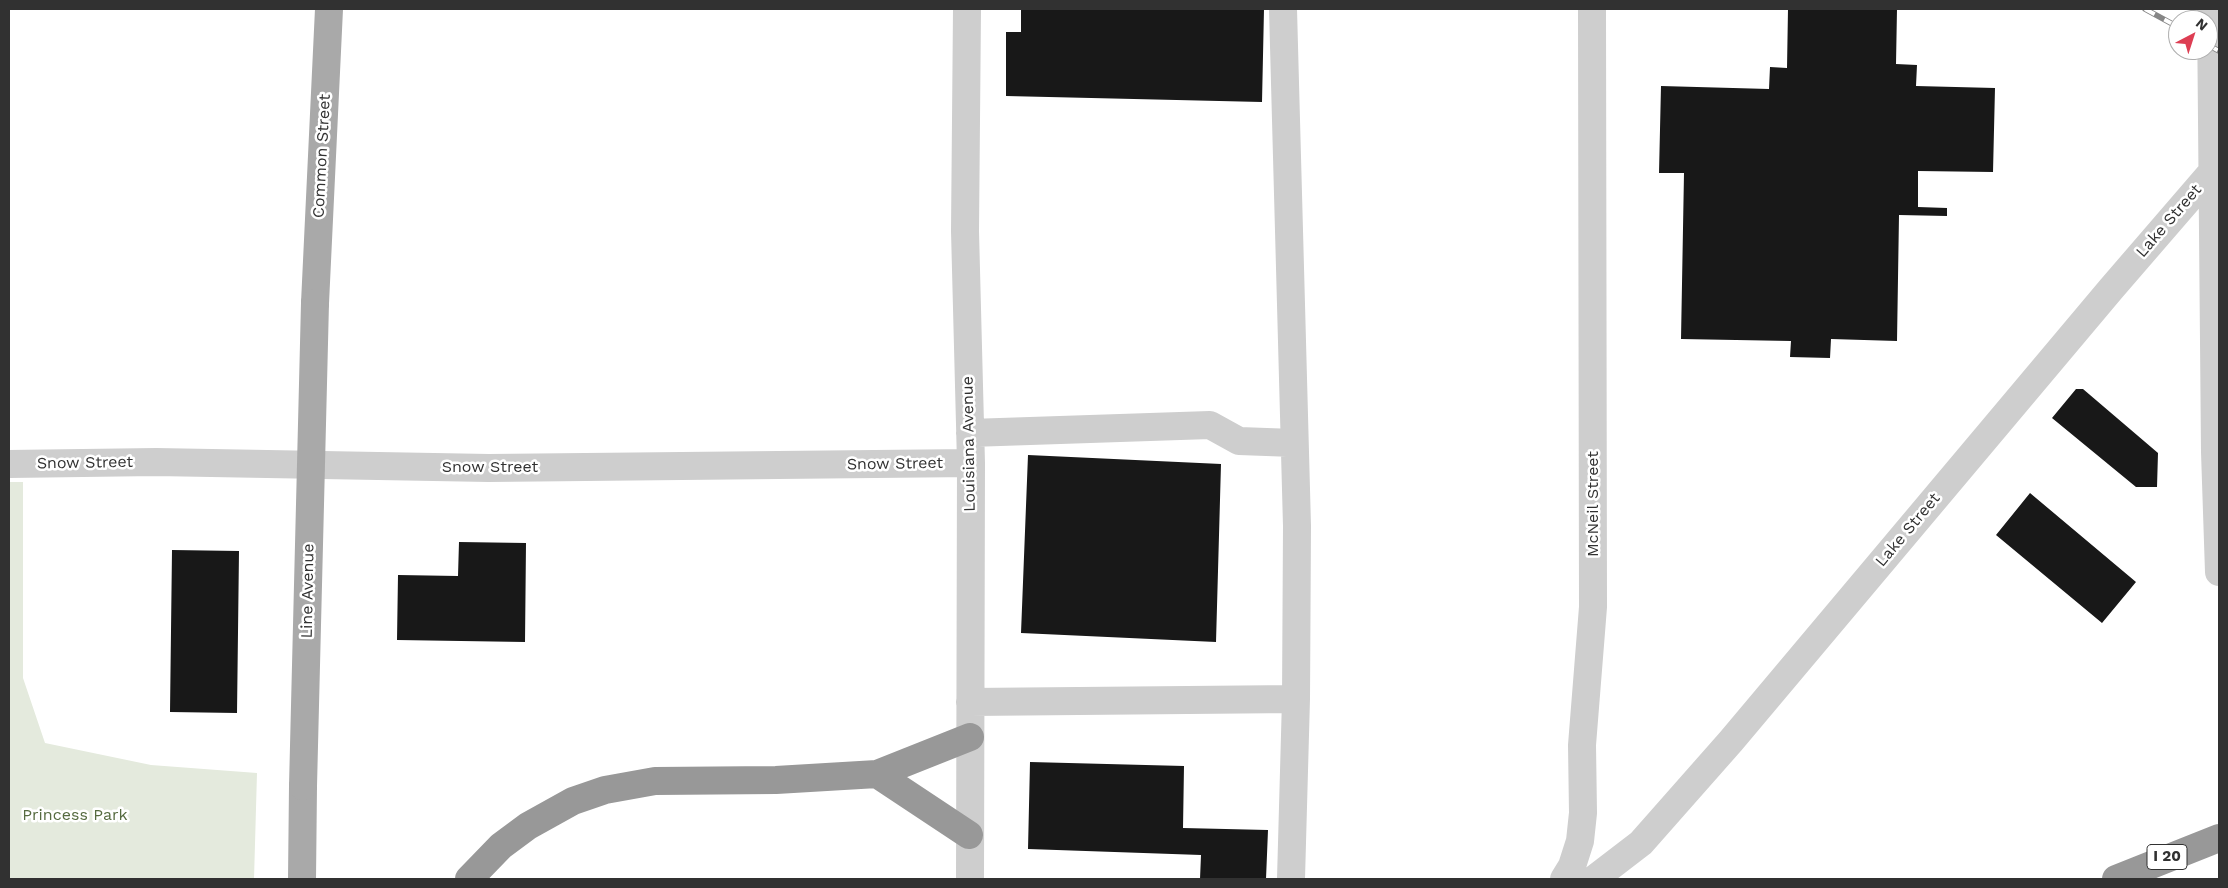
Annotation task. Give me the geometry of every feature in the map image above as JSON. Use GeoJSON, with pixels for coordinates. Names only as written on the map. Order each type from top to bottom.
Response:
{"type":"FeatureCollection","features":[{"type":"Feature","properties":{"kind":"highway"},"geometry":{"type":"LineString","coordinates":[[469,879],[501,846],[528,826],[573,801],[605,790],[655,781],[776,780],[877,774],[970,737]]}},
{"type":"Feature","properties":{"kind":"highway"},"geometry":{"type":"LineString","coordinates":[[877,774],[969,835]]}},
{"type":"Feature","properties":{"kind":"highway","name":"I 20"},"geometry":{"type":"LineString","coordinates":[[2116,879],[2219,838]]}},
{"type":"Feature","properties":{"kind":"main road","name":"Common Street"},"geometry":{"type":"LineString","coordinates":[[315,303],[329,9]]}},
{"type":"Feature","properties":{"kind":"main road","name":"Line Avenue"},"geometry":{"type":"LineString","coordinates":[[302,879],[315,303]]}},
{"type":"Feature","properties":{"kind":"street","name":"Louisiana Avenue"},"geometry":{"type":"LineString","coordinates":[[967,9],[965,231],[970,433],[970,879]]}},
{"type":"Feature","properties":{"kind":"street"},"geometry":{"type":"LineString","coordinates":[[1283,9],[1297,526],[1292,879]]}},
{"type":"Feature","properties":{"kind":"street","name":"McNeil Street"},"geometry":{"type":"LineString","coordinates":[[1564,879],[1575,858],[1582,822],[1582,745],[1593,607],[1592,9]]}},
{"type":"Feature","properties":{"kind":"street"},"geometry":{"type":"LineString","coordinates":[[2211,9],[2219,572]]}},
{"type":"Feature","properties":{"kind":"street","name":"Lake Street"},"geometry":{"type":"LineString","coordinates":[[1594,879],[1641,843],[1730,741],[2212,172]]}},
{"type":"Feature","properties":{"kind":"street"},"geometry":{"type":"LineString","coordinates":[[970,433],[1210,425],[1239,441],[1294,443]]}},
{"type":"Feature","properties":{"kind":"street","name":"Snow Street"},"geometry":{"type":"LineString","coordinates":[[9,464],[156,462],[489,468],[970,463]]}},
{"type":"Feature","properties":{"kind":"street"},"geometry":{"type":"LineString","coordinates":[[970,702],[1296,698]]}},
{"type":"Feature","properties":{"kind":"green space","name":"Princess Park"},"geometry":{"type":"Polygon","coordinates":[[[9,482],[23,482],[23,678],[45,743],[151,765],[257,773],[254,879],[9,879],[9,482]]]}},
{"type":"Feature","properties":{"kind":"building"},"geometry":{"type":"Polygon","coordinates":[[[1021,9],[1264,9],[1262,102],[1006,96],[1006,32],[1021,32],[1021,9]]]}},
{"type":"Feature","properties":{"kind":"building"},"geometry":{"type":"Polygon","coordinates":[[[1788,9],[1897,9],[1896,64],[1917,65],[1916,86],[1995,88],[1993,172],[1918,171],[1918,207],[1947,208],[1947,216],[1899,215],[1897,341],[1831,339],[1830,358],[1790,357],[1791,341],[1681,339],[1684,173],[1659,173],[1661,86],[1769,89],[1770,67],[1787,68],[1788,9]]]}},
{"type":"Feature","properties":{"kind":"building"},"geometry":{"type":"Polygon","coordinates":[[[2076,389],[2083,389],[2158,453],[2157,487],[2136,487],[2052,418],[2076,389]]]}},
{"type":"Feature","properties":{"kind":"building"},"geometry":{"type":"Polygon","coordinates":[[[1028,455],[1221,464],[1216,642],[1021,633],[1028,455]]]}},
{"type":"Feature","properties":{"kind":"building"},"geometry":{"type":"Polygon","coordinates":[[[2030,493],[2136,582],[2102,623],[1996,535],[2030,493]]]}},
{"type":"Feature","properties":{"kind":"building"},"geometry":{"type":"Polygon","coordinates":[[[459,542],[526,543],[525,642],[397,640],[398,575],[458,576],[459,542]]]}},
{"type":"Feature","properties":{"kind":"building"},"geometry":{"type":"Polygon","coordinates":[[[172,550],[239,551],[237,713],[170,712],[172,550]]]}},
{"type":"Feature","properties":{"kind":"building"},"geometry":{"type":"Polygon","coordinates":[[[1030,762],[1184,766],[1183,828],[1268,830],[1266,879],[1200,879],[1201,855],[1028,849],[1030,762]]]}},
{"type":"Feature","properties":{"kind":"railway"},"geometry":{"type":"LineString","coordinates":[[2145,9],[2168,22]]}}]}
